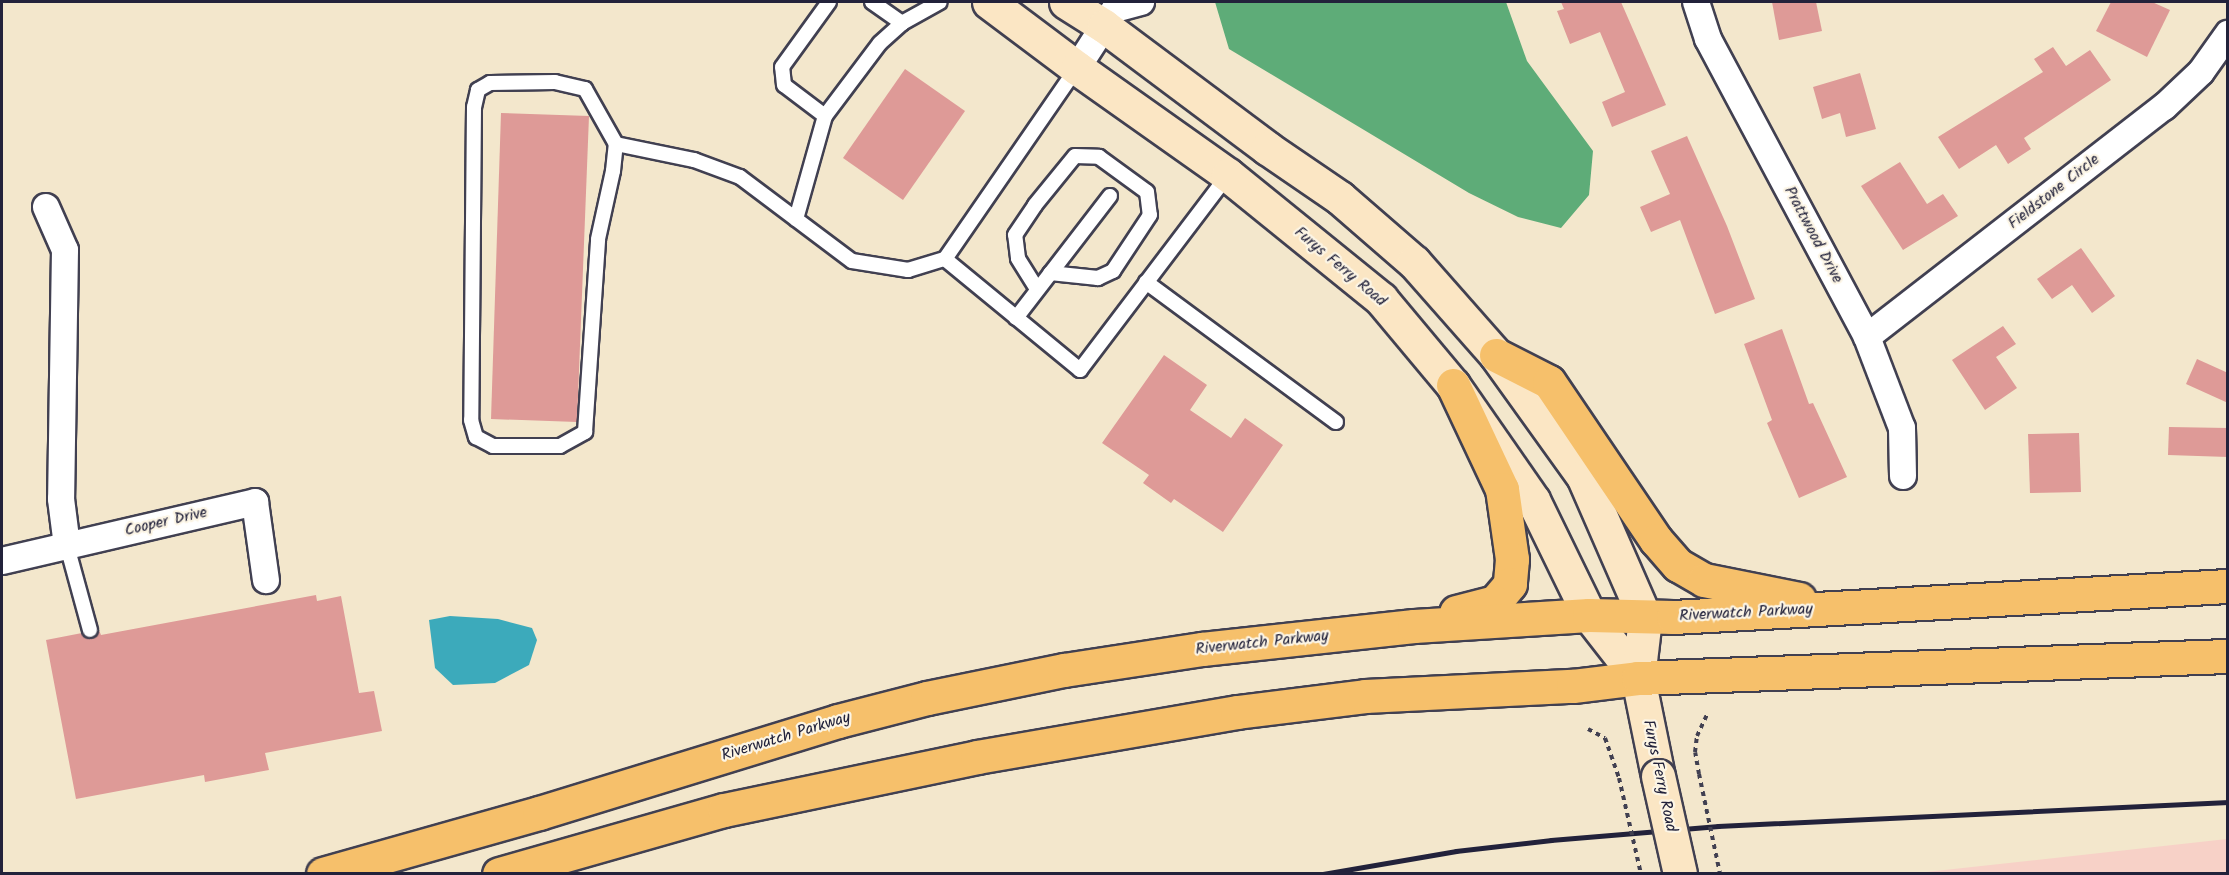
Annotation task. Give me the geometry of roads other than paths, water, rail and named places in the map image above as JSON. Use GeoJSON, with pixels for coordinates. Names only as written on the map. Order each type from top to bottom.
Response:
{"type":"FeatureCollection","features":[{"type":"Feature","properties":{"kind":"main road","name":"Furys Ferry Road"},"geometry":{"type":"LineString","coordinates":[[989,2],[1077,68],[1228,175],[1381,299],[1453,385],[1533,500],[1589,615],[1638,678]]}},
{"type":"Feature","properties":{"kind":"main road"},"geometry":{"type":"LineString","coordinates":[[1066,2],[1110,12],[1267,148],[1340,198],[1414,262],[1496,355],[1583,476],[1645,618]]}},
{"type":"Feature","properties":{"kind":"main road"},"geometry":{"type":"LineString","coordinates":[[1496,355],[1549,382],[1656,540],[1678,565],[1704,580],[1845,608]]}},
{"type":"Feature","properties":{"kind":"main road"},"geometry":{"type":"LineString","coordinates":[[1414,626],[1495,602],[1510,584],[1512,559],[1502,489],[1453,385]]}},
{"type":"Feature","properties":{"kind":"main road","name":"Riverwatch Parkway"},"geometry":{"type":"LineString","coordinates":[[323,873],[538,813],[838,721],[927,698],[1064,670],[1191,651],[1414,626],[1589,615],[1645,618],[2228,586]]}},
{"type":"Feature","properties":{"kind":"main road","name":"Furys Ferry Road"},"geometry":{"type":"LineString","coordinates":[[1645,618],[1638,678],[1680,873]]}},
{"type":"Feature","properties":{"kind":"main road"},"geometry":{"type":"LineString","coordinates":[[499,873],[724,810],[977,757],[1152,724],[1365,696],[1573,686],[1638,678],[2228,656]]}},
{"type":"Feature","properties":{"kind":"street"},"geometry":{"type":"LineString","coordinates":[[1077,68],[1110,12],[1141,2]]}},
{"type":"Feature","properties":{"kind":"street","name":"Prattwood Drive"},"geometry":{"type":"LineString","coordinates":[[1696,2],[1708,39],[1867,337],[1902,428],[1903,476]]}},
{"type":"Feature","properties":{"kind":"street","name":"Fieldstone Circle"},"geometry":{"type":"LineString","coordinates":[[1867,337],[2164,107],[2201,72],[2227,35]]}},
{"type":"Feature","properties":{"kind":"street"},"geometry":{"type":"LineString","coordinates":[[46,207],[65,250],[61,499],[67,546]]}},
{"type":"Feature","properties":{"kind":"street","name":"Cooper Drive"},"geometry":{"type":"LineString","coordinates":[[2,561],[255,502],[266,580]]}},
{"type":"Feature","properties":{"kind":"lane"},"geometry":{"type":"LineString","coordinates":[[825,116],[784,85],[782,67],[829,2]]}},
{"type":"Feature","properties":{"kind":"lane"},"geometry":{"type":"LineString","coordinates":[[872,2],[902,22]]}},
{"type":"Feature","properties":{"kind":"lane"},"geometry":{"type":"LineString","coordinates":[[796,219],[825,116],[880,43],[902,22],[940,2]]}},
{"type":"Feature","properties":{"kind":"lane"},"geometry":{"type":"LineString","coordinates":[[616,144],[613,171],[598,239],[585,432],[560,446],[493,446],[476,437],[471,420],[474,107],[478,90],[490,83],[555,82],[585,89],[616,144],[694,160],[740,177],[852,261],[908,270],[945,259],[1077,68]]}},
{"type":"Feature","properties":{"kind":"lane"},"geometry":{"type":"LineString","coordinates":[[1037,289],[1018,258],[1015,236],[1035,205],[1075,156],[1100,157],[1147,192],[1150,214],[1113,271],[1098,278],[1050,273]]}},
{"type":"Feature","properties":{"kind":"lane"},"geometry":{"type":"LineString","coordinates":[[945,259],[1080,370],[1228,175]]}},
{"type":"Feature","properties":{"kind":"lane"},"geometry":{"type":"LineString","coordinates":[[1016,318],[1110,196]]}},
{"type":"Feature","properties":{"kind":"lane"},"geometry":{"type":"LineString","coordinates":[[1146,282],[1336,422]]}},
{"type":"Feature","properties":{"kind":"lane"},"geometry":{"type":"LineString","coordinates":[[67,546],[90,630]]}},
{"type":"Feature","properties":{"kind":"water"},"geometry":{"type":"Polygon","coordinates":[[[450,616],[498,619],[532,628],[537,640],[529,665],[495,683],[453,685],[435,668],[429,620],[450,616]]]}},
{"type":"Feature","properties":{"kind":"railway"},"geometry":{"type":"LineString","coordinates":[[1323,874],[1456,851],[1551,840],[1718,826],[2228,802]]}}]}
